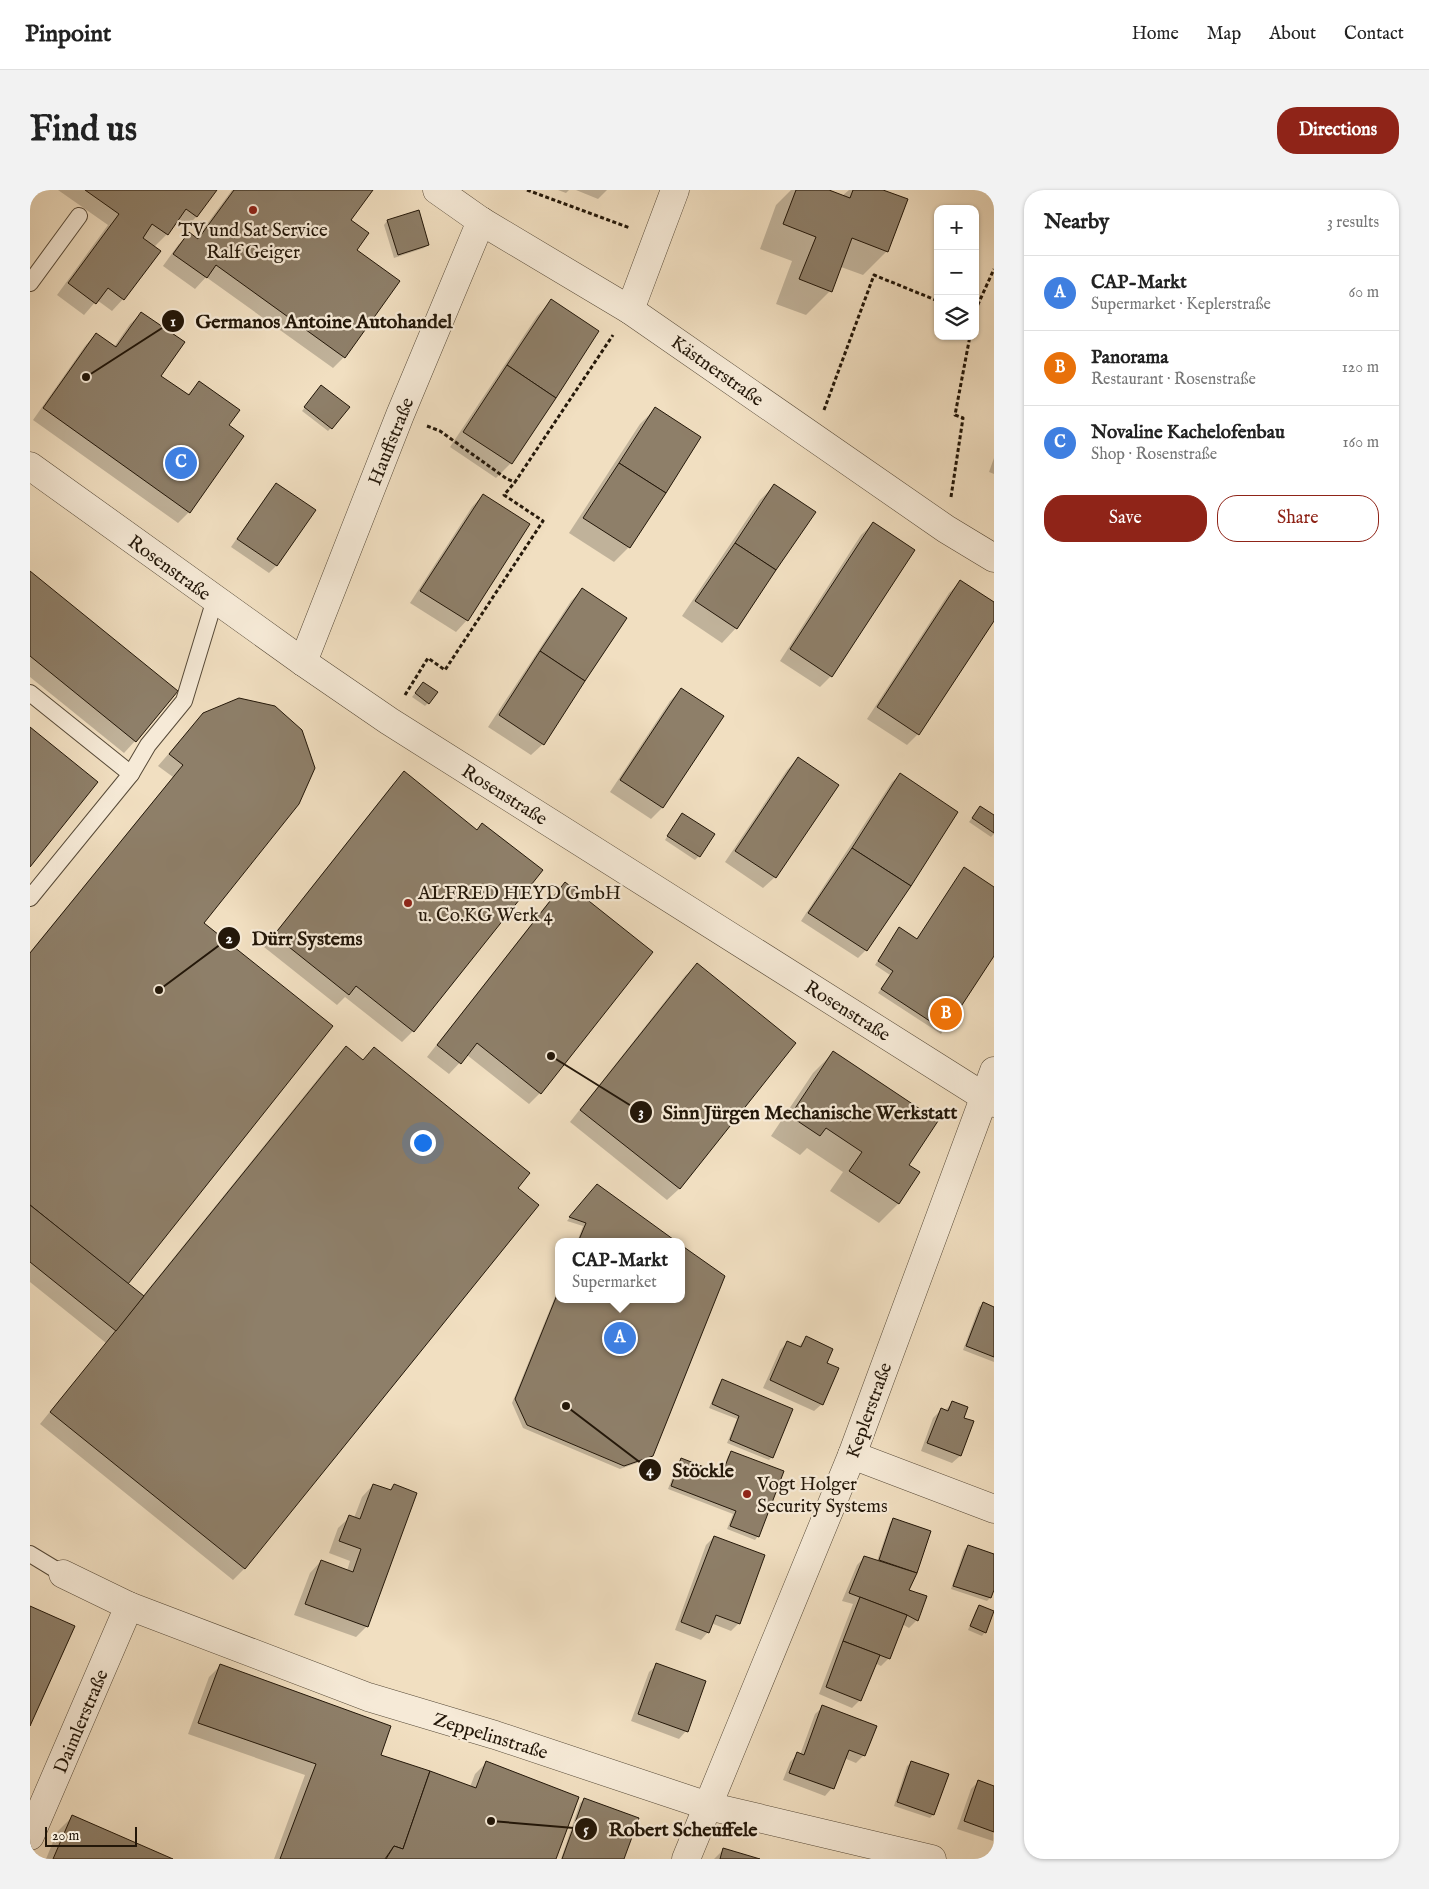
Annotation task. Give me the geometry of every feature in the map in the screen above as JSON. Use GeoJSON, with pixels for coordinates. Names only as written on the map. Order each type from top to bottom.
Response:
{"type":"FeatureCollection","features":[{"type":"Feature","properties":{"kind":"street","name":"Kästnerstraße"},"geometry":{"type":"LineString","coordinates":[[437,190],[481,221],[630,310],[946,530],[994,558]]}},
{"type":"Feature","properties":{"kind":"street"},"geometry":{"type":"LineString","coordinates":[[630,310],[674,190]]}},
{"type":"Feature","properties":{"kind":"street","name":"Hauffstraße"},"geometry":{"type":"LineString","coordinates":[[303,662],[400,416],[481,221]]}},
{"type":"Feature","properties":{"kind":"street","name":"Rosenstraße"},"geometry":{"type":"LineString","coordinates":[[30,466],[214,599],[389,721],[989,1099]]}},
{"type":"Feature","properties":{"kind":"street","name":"Keplerstraße"},"geometry":{"type":"LineString","coordinates":[[686,1859],[852,1455],[989,1099],[994,1071]]}},
{"type":"Feature","properties":{"kind":"street"},"geometry":{"type":"LineString","coordinates":[[852,1455],[994,1509]]}},
{"type":"Feature","properties":{"kind":"street","name":"Zeppelinstraße"},"geometry":{"type":"LineString","coordinates":[[63,1574],[130,1606],[368,1697],[495,1735],[708,1806],[932,1859]]}},
{"type":"Feature","properties":{"kind":"street","name":"Daimlerstraße"},"geometry":{"type":"LineString","coordinates":[[30,1836],[130,1606]]}},
{"type":"Feature","properties":{"kind":"lane"},"geometry":{"type":"LineString","coordinates":[[30,283],[79,216]]}},
{"type":"Feature","properties":{"kind":"lane"},"geometry":{"type":"LineString","coordinates":[[30,898],[131,774],[148,745],[184,701],[214,599]]}},
{"type":"Feature","properties":{"kind":"lane"},"geometry":{"type":"LineString","coordinates":[[30,693],[131,774]]}},
{"type":"Feature","properties":{"kind":"lane"},"geometry":{"type":"LineString","coordinates":[[30,1554],[63,1574]]}},
{"type":"Feature","properties":{"kind":"path"},"geometry":{"type":"LineString","coordinates":[[527,190],[657,238]]}},
{"type":"Feature","properties":{"kind":"path"},"geometry":{"type":"LineString","coordinates":[[979,302],[994,269]]}},
{"type":"Feature","properties":{"kind":"path"},"geometry":{"type":"LineString","coordinates":[[813,437],[874,275],[934,298]]}},
{"type":"Feature","properties":{"kind":"path"},"geometry":{"type":"LineString","coordinates":[[389,721],[428,658],[445,670],[543,521],[504,495],[630,310]]}},
{"type":"Feature","properties":{"kind":"path"},"geometry":{"type":"LineString","coordinates":[[946,530],[963,418],[955,415],[969,340]]}},
{"type":"Feature","properties":{"kind":"path"},"geometry":{"type":"LineString","coordinates":[[400,416],[440,431],[507,479],[514,482]]}},
{"type":"Feature","properties":{"kind":"building"},"geometry":{"type":"Polygon","coordinates":[[[85,190],[217,190],[197,217],[186,209],[168,235],[152,224],[143,238],[161,251],[124,300],[108,288],[96,304],[68,283],[119,214],[85,190]]]}},
{"type":"Feature","properties":{"kind":"building"},"geometry":{"type":"Polygon","coordinates":[[[234,190],[373,190],[351,220],[369,233],[357,250],[400,281],[345,358],[216,265],[207,278],[173,254],[189,232],[198,239],[234,190]]]}},
{"type":"Feature","properties":{"kind":"building"},"geometry":{"type":"Polygon","coordinates":[[[796,190],[829,190],[850,198],[853,190],[883,190],[908,199],[888,252],[852,238],[832,292],[799,279],[816,237],[783,224],[796,190]]]}},
{"type":"Feature","properties":{"kind":"building"},"geometry":{"type":"Polygon","coordinates":[[[419,210],[429,245],[398,255],[387,220],[419,210]]]}},
{"type":"Feature","properties":{"kind":"building"},"geometry":{"type":"Polygon","coordinates":[[[551,299],[599,331],[556,398],[507,365],[551,299]]]}},
{"type":"Feature","properties":{"kind":"building"},"geometry":{"type":"Polygon","coordinates":[[[141,312],[185,342],[161,376],[189,395],[199,381],[240,410],[229,425],[244,436],[190,513],[43,408],[96,333],[116,347],[141,312]]]}},
{"type":"Feature","properties":{"kind":"building"},"geometry":{"type":"Polygon","coordinates":[[[507,365],[556,398],[512,464],[463,432],[507,365]]]}},
{"type":"Feature","properties":{"kind":"building"},"geometry":{"type":"Polygon","coordinates":[[[321,385],[350,407],[332,429],[304,407],[321,385]]]}},
{"type":"Feature","properties":{"kind":"building"},"geometry":{"type":"Polygon","coordinates":[[[655,407],[701,437],[666,493],[619,463],[655,407]]]}},
{"type":"Feature","properties":{"kind":"building"},"geometry":{"type":"Polygon","coordinates":[[[619,463],[666,493],[630,548],[583,518],[619,463]]]}},
{"type":"Feature","properties":{"kind":"building"},"geometry":{"type":"Polygon","coordinates":[[[276,483],[316,510],[277,566],[237,539],[276,483]]]}},
{"type":"Feature","properties":{"kind":"building"},"geometry":{"type":"Polygon","coordinates":[[[774,484],[816,512],[776,570],[735,543],[774,484]]]}},
{"type":"Feature","properties":{"kind":"building"},"geometry":{"type":"Polygon","coordinates":[[[483,494],[530,524],[468,621],[420,591],[483,494]]]}},
{"type":"Feature","properties":{"kind":"building"},"geometry":{"type":"Polygon","coordinates":[[[873,522],[915,550],[832,677],[790,649],[873,522]]]}},
{"type":"Feature","properties":{"kind":"building"},"geometry":{"type":"Polygon","coordinates":[[[735,543],[776,570],[737,629],[695,601],[735,543]]]}},
{"type":"Feature","properties":{"kind":"building"},"geometry":{"type":"Polygon","coordinates":[[[30,571],[178,691],[136,742],[30,656],[30,571]]]}},
{"type":"Feature","properties":{"kind":"building"},"geometry":{"type":"Polygon","coordinates":[[[960,580],[994,602],[994,621],[919,735],[877,707],[960,580]]]}},
{"type":"Feature","properties":{"kind":"building"},"geometry":{"type":"Polygon","coordinates":[[[582,588],[627,618],[585,681],[540,651],[582,588]]]}},
{"type":"Feature","properties":{"kind":"building"},"geometry":{"type":"Polygon","coordinates":[[[540,651],[585,681],[544,745],[499,715],[540,651]]]}},
{"type":"Feature","properties":{"kind":"building"},"geometry":{"type":"Polygon","coordinates":[[[423,682],[438,692],[429,704],[415,693],[423,682]]]}},
{"type":"Feature","properties":{"kind":"building"},"geometry":{"type":"Polygon","coordinates":[[[681,688],[724,716],[663,808],[620,780],[681,688]]]}},
{"type":"Feature","properties":{"kind":"building"},"geometry":{"type":"Polygon","coordinates":[[[239,698],[275,706],[302,730],[315,768],[299,804],[204,923],[333,1026],[128,1284],[30,1205],[30,953],[183,765],[169,754],[203,713],[239,698]]]}},
{"type":"Feature","properties":{"kind":"building"},"geometry":{"type":"Polygon","coordinates":[[[30,727],[98,782],[30,867],[30,727]]]}},
{"type":"Feature","properties":{"kind":"building"},"geometry":{"type":"Polygon","coordinates":[[[798,757],[839,785],[776,878],[735,851],[798,757]]]}},
{"type":"Feature","properties":{"kind":"building","name":"ALFRED HEYD GmbH u. Co.KG Werk 4"},"geometry":{"type":"Polygon","coordinates":[[[404,771],[477,830],[482,823],[543,870],[414,1032],[356,986],[349,995],[274,935],[404,771]]]}},
{"type":"Feature","properties":{"kind":"building"},"geometry":{"type":"Polygon","coordinates":[[[900,773],[958,812],[911,886],[852,848],[900,773]]]}},
{"type":"Feature","properties":{"kind":"building"},"geometry":{"type":"Polygon","coordinates":[[[980,806],[994,815],[994,833],[972,818],[980,806]]]}},
{"type":"Feature","properties":{"kind":"building"},"geometry":{"type":"Polygon","coordinates":[[[682,813],[715,834],[700,857],[667,836],[682,813]]]}},
{"type":"Feature","properties":{"kind":"building"},"geometry":{"type":"Polygon","coordinates":[[[852,848],[911,886],[867,951],[808,913],[852,848]]]}},
{"type":"Feature","properties":{"kind":"building"},"geometry":{"type":"Polygon","coordinates":[[[964,867],[994,887],[994,956],[945,1031],[881,989],[893,971],[878,961],[899,927],[917,939],[964,867]]]}},
{"type":"Feature","properties":{"kind":"building"},"geometry":{"type":"Polygon","coordinates":[[[565,882],[653,952],[541,1094],[477,1043],[461,1064],[437,1045],[565,882]]]}},
{"type":"Feature","properties":{"kind":"building"},"geometry":{"type":"Polygon","coordinates":[[[697,963],[796,1043],[680,1189],[580,1110],[697,963]]]}},
{"type":"Feature","properties":{"kind":"building"},"geometry":{"type":"Polygon","coordinates":[[[346,1046],[363,1060],[374,1047],[530,1173],[518,1188],[539,1205],[245,1569],[50,1412],[346,1046]]]}},
{"type":"Feature","properties":{"kind":"building"},"geometry":{"type":"Polygon","coordinates":[[[833,1051],[938,1121],[909,1165],[920,1172],[899,1204],[849,1171],[862,1152],[826,1128],[820,1136],[790,1116],[833,1051]]]}},
{"type":"Feature","properties":{"kind":"building"},"geometry":{"type":"Polygon","coordinates":[[[597,1184],[671,1238],[580,1238],[586,1223],[569,1217],[597,1184]]]}},
{"type":"Feature","properties":{"kind":"building"},"geometry":{"type":"Polygon","coordinates":[[[30,1205],[144,1296],[116,1331],[30,1262],[30,1205]]]}},
{"type":"Feature","properties":{"kind":"building"},"geometry":{"type":"Polygon","coordinates":[[[685,1248],[725,1276],[653,1456],[624,1466],[527,1425],[515,1399],[555,1300],[555,1303],[685,1303],[685,1248]]]}},
{"type":"Feature","properties":{"kind":"building"},"geometry":{"type":"Polygon","coordinates":[[[983,1302],[994,1307],[994,1357],[966,1346],[983,1302]]]}},
{"type":"Feature","properties":{"kind":"building"},"geometry":{"type":"Polygon","coordinates":[[[806,1336],[833,1349],[827,1363],[839,1368],[823,1405],[770,1380],[787,1341],[801,1347],[806,1336]]]}},
{"type":"Feature","properties":{"kind":"building"},"geometry":{"type":"Polygon","coordinates":[[[722,1379],[793,1409],[773,1458],[730,1440],[739,1416],[712,1404],[722,1379]]]}},
{"type":"Feature","properties":{"kind":"building"},"geometry":{"type":"Polygon","coordinates":[[[952,1401],[968,1407],[964,1418],[974,1421],[961,1456],[927,1443],[941,1408],[948,1411],[952,1401]]]}},
{"type":"Feature","properties":{"kind":"building"},"geometry":{"type":"Polygon","coordinates":[[[731,1451],[784,1471],[759,1537],[730,1526],[736,1511],[671,1486],[681,1458],[722,1474],[731,1451]]]}},
{"type":"Feature","properties":{"kind":"building"},"geometry":{"type":"Polygon","coordinates":[[[373,1484],[391,1490],[394,1484],[417,1493],[368,1627],[305,1604],[321,1560],[353,1572],[361,1549],[339,1541],[349,1515],[360,1519],[373,1484]]]}},
{"type":"Feature","properties":{"kind":"building"},"geometry":{"type":"Polygon","coordinates":[[[893,1518],[931,1531],[917,1573],[879,1560],[893,1518]]]}},
{"type":"Feature","properties":{"kind":"building"},"geometry":{"type":"Polygon","coordinates":[[[714,1536],[765,1555],[740,1624],[716,1615],[709,1633],[681,1622],[714,1536]]]}},
{"type":"Feature","properties":{"kind":"building"},"geometry":{"type":"Polygon","coordinates":[[[968,1545],[994,1554],[994,1590],[991,1598],[953,1586],[968,1545]]]}},
{"type":"Feature","properties":{"kind":"building"},"geometry":{"type":"Polygon","coordinates":[[[864,1556],[917,1573],[909,1590],[927,1596],[918,1621],[849,1593],[864,1556]]]}},
{"type":"Feature","properties":{"kind":"building"},"geometry":{"type":"Polygon","coordinates":[[[860,1597],[907,1615],[890,1659],[843,1641],[860,1597]]]}},
{"type":"Feature","properties":{"kind":"building"},"geometry":{"type":"Polygon","coordinates":[[[979,1605],[994,1611],[986,1633],[970,1626],[979,1605]]]}},
{"type":"Feature","properties":{"kind":"building"},"geometry":{"type":"Polygon","coordinates":[[[30,1606],[75,1626],[30,1726],[30,1606]]]}},
{"type":"Feature","properties":{"kind":"building"},"geometry":{"type":"Polygon","coordinates":[[[843,1641],[880,1655],[861,1701],[826,1687],[843,1641]]]}},
{"type":"Feature","properties":{"kind":"building"},"geometry":{"type":"Polygon","coordinates":[[[656,1663],[706,1681],[688,1732],[638,1714],[656,1663]]]}},
{"type":"Feature","properties":{"kind":"building"},"geometry":{"type":"Polygon","coordinates":[[[220,1664],[391,1726],[381,1755],[430,1771],[403,1849],[394,1846],[385,1859],[280,1859],[316,1764],[198,1723],[220,1664]]]}},
{"type":"Feature","properties":{"kind":"building"},"geometry":{"type":"Polygon","coordinates":[[[822,1705],[877,1726],[865,1756],[849,1750],[834,1789],[789,1773],[797,1752],[804,1755],[822,1705]]]}},
{"type":"Feature","properties":{"kind":"building"},"geometry":{"type":"Polygon","coordinates":[[[486,1761],[579,1797],[556,1859],[386,1859],[394,1846],[403,1849],[430,1771],[476,1788],[486,1761]]]}},
{"type":"Feature","properties":{"kind":"building"},"geometry":{"type":"Polygon","coordinates":[[[911,1761],[949,1774],[934,1815],[897,1802],[911,1761]]]}},
{"type":"Feature","properties":{"kind":"building"},"geometry":{"type":"Polygon","coordinates":[[[978,1780],[994,1786],[994,1832],[964,1821],[978,1780]]]}},
{"type":"Feature","properties":{"kind":"building"},"geometry":{"type":"Polygon","coordinates":[[[584,1798],[639,1818],[624,1859],[562,1859],[584,1798]]]}},
{"type":"Feature","properties":{"kind":"building"},"geometry":{"type":"Polygon","coordinates":[[[72,1815],[173,1859],[53,1859],[72,1815]]]}},
{"type":"Feature","properties":{"kind":"building"},"geometry":{"type":"Polygon","coordinates":[[[723,1848],[760,1859],[720,1859],[723,1848]]]}},
{"type":"Feature","properties":{"kind":"place","name":"TV und Sat Service Ralf Geiger"},"geometry":{"type":"Point","coordinates":[253,210]}},
{"type":"Feature","properties":{"kind":"place","name":"Germanos Antoine Autohandel"},"geometry":{"type":"Point","coordinates":[86,377]}},
{"type":"Feature","properties":{"kind":"place","name":"Novaline Kachelofenbau"},"geometry":{"type":"Point","coordinates":[181,463]}},
{"type":"Feature","properties":{"kind":"place","name":"ALFRED HEYD GmbH u. Co.KG Werk 4"},"geometry":{"type":"Point","coordinates":[408,903]}},
{"type":"Feature","properties":{"kind":"place","name":"Dürr Systems"},"geometry":{"type":"Point","coordinates":[159,990]}},
{"type":"Feature","properties":{"kind":"place","name":"Panorama"},"geometry":{"type":"Point","coordinates":[946,1014]}},
{"type":"Feature","properties":{"kind":"place","name":"Sinn Jürgen Mechanische Werkstatt"},"geometry":{"type":"Point","coordinates":[551,1056]}},
{"type":"Feature","properties":{"kind":"place","name":"CAP-Markt"},"geometry":{"type":"Point","coordinates":[620,1338]}},
{"type":"Feature","properties":{"kind":"place","name":"Stöckle"},"geometry":{"type":"Point","coordinates":[566,1406]}},
{"type":"Feature","properties":{"kind":"place","name":"Vogt Holger Security Systems"},"geometry":{"type":"Point","coordinates":[747,1494]}},
{"type":"Feature","properties":{"kind":"place","name":"Robert Scheuffele"},"geometry":{"type":"Point","coordinates":[491,1821]}}]}
